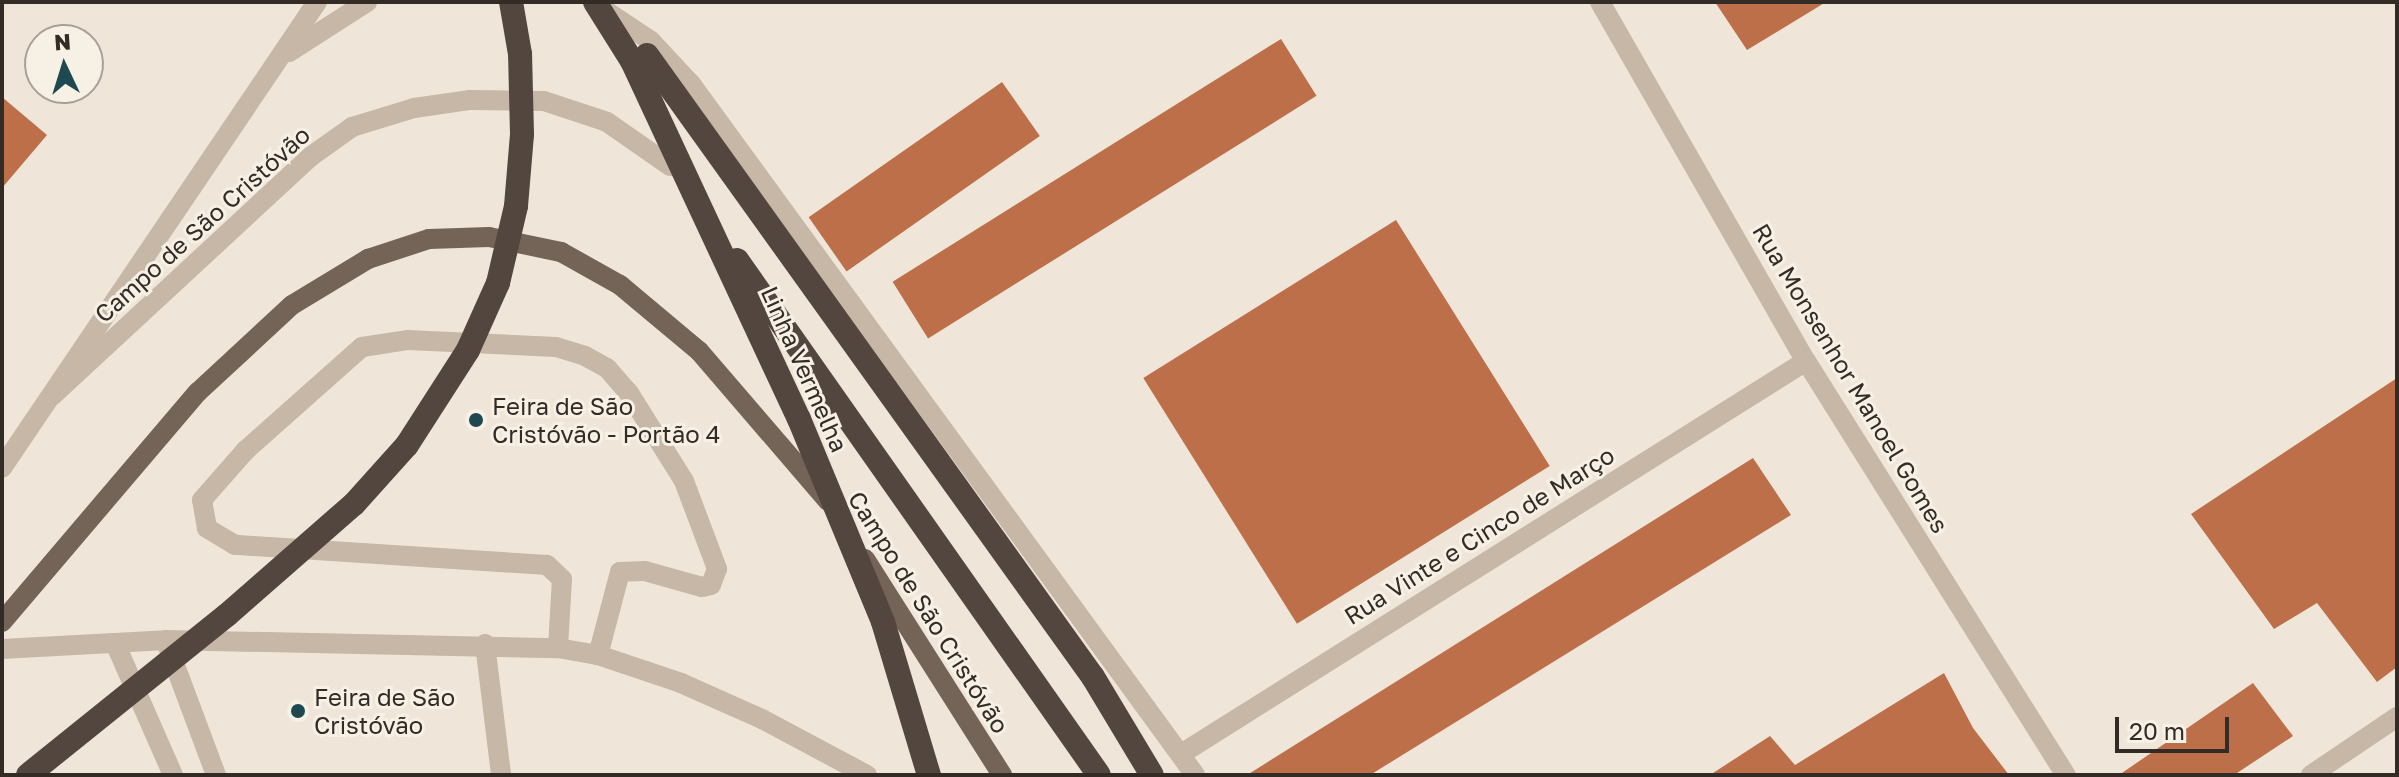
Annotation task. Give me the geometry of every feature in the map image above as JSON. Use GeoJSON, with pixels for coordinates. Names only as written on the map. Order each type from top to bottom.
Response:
{"type":"FeatureCollection","features":[{"type":"Feature","properties":{"kind":"highway"},"geometry":{"type":"LineString","coordinates":[[28,775],[227,615],[354,504],[407,445],[468,350],[498,283],[516,206],[522,134],[511,2]]}},
{"type":"Feature","properties":{"kind":"highway","name":"Linha Vermelha"},"geometry":{"type":"LineString","coordinates":[[594,2],[632,61],[799,419],[883,622],[929,775]]}},
{"type":"Feature","properties":{"kind":"highway","name":"Linha Vermelha"},"geometry":{"type":"LineString","coordinates":[[614,2],[647,55],[813,414],[899,617],[944,775]]}},
{"type":"Feature","properties":{"kind":"highway"},"geometry":{"type":"LineString","coordinates":[[647,55],[1093,677],[1152,775]]}},
{"type":"Feature","properties":{"kind":"highway"},"geometry":{"type":"LineString","coordinates":[[670,166],[1003,633],[1099,775]]}},
{"type":"Feature","properties":{"kind":"main road","name":"Campo de São Cristóvão"},"geometry":{"type":"LineString","coordinates":[[2,622],[198,392],[292,305],[368,259],[429,239],[489,237],[561,252],[620,285],[699,351],[828,500],[1002,775]]}},
{"type":"Feature","properties":{"kind":"street"},"geometry":{"type":"LineString","coordinates":[[285,54],[317,2]]}},
{"type":"Feature","properties":{"kind":"street","name":"Campo de São Cristóvão"},"geometry":{"type":"LineString","coordinates":[[2,468],[285,54],[367,2]]}},
{"type":"Feature","properties":{"kind":"street"},"geometry":{"type":"LineString","coordinates":[[594,2],[651,41],[691,84],[1195,775]]}},
{"type":"Feature","properties":{"kind":"street","name":"Rua Monsenhor Manoel Gomes"},"geometry":{"type":"LineString","coordinates":[[1600,2],[1806,361],[2066,775]]}},
{"type":"Feature","properties":{"kind":"street","name":"Campo de São Cristóvão"},"geometry":{"type":"LineString","coordinates":[[52,396],[310,157],[352,127],[414,108],[470,100],[544,101],[607,122],[670,166]]}},
{"type":"Feature","properties":{"kind":"street"},"geometry":{"type":"LineString","coordinates":[[558,648],[562,579],[547,565],[235,545],[217,538],[201,514],[202,500],[246,450],[362,347],[408,340],[556,347],[607,368],[629,393],[684,481],[715,558],[716,579],[702,587],[645,571],[620,572],[598,655]]}},
{"type":"Feature","properties":{"kind":"street","name":"Rua Vinte e Cinco de Março"},"geometry":{"type":"LineString","coordinates":[[1181,754],[1806,361]]}},
{"type":"Feature","properties":{"kind":"street"},"geometry":{"type":"LineString","coordinates":[[2,649],[166,640],[485,644],[558,648],[598,655],[762,719],[867,775]]}},
{"type":"Feature","properties":{"kind":"street"},"geometry":{"type":"LineString","coordinates":[[166,640],[210,773]]}},
{"type":"Feature","properties":{"kind":"street"},"geometry":{"type":"LineString","coordinates":[[115,643],[173,775]]}},
{"type":"Feature","properties":{"kind":"street"},"geometry":{"type":"LineString","coordinates":[[485,644],[501,775]]}},
{"type":"Feature","properties":{"kind":"street"},"geometry":{"type":"LineString","coordinates":[[2325,772],[2397,717]]}},
{"type":"Feature","properties":{"kind":"building"},"geometry":{"type":"Polygon","coordinates":[[[1715,2],[1826,2],[1747,50],[1715,2]]]}},
{"type":"Feature","properties":{"kind":"building"},"geometry":{"type":"Polygon","coordinates":[[[1281,39],[1317,96],[928,339],[893,282],[1281,39]]]}},
{"type":"Feature","properties":{"kind":"building"},"geometry":{"type":"Polygon","coordinates":[[[1002,82],[1040,136],[847,271],[809,217],[1002,82]]]}},
{"type":"Feature","properties":{"kind":"building"},"geometry":{"type":"Polygon","coordinates":[[[2,97],[47,135],[2,188],[2,97]]]}},
{"type":"Feature","properties":{"kind":"building"},"geometry":{"type":"Polygon","coordinates":[[[1396,220],[1550,466],[1297,624],[1143,378],[1396,220]]]}},
{"type":"Feature","properties":{"kind":"building"},"geometry":{"type":"Polygon","coordinates":[[[2397,378],[2397,667],[2377,682],[2317,603],[2274,629],[2191,514],[2397,378]]]}},
{"type":"Feature","properties":{"kind":"building"},"geometry":{"type":"Polygon","coordinates":[[[1753,458],[1791,515],[1370,775],[1247,775],[1753,458]]]}},
{"type":"Feature","properties":{"kind":"building"},"geometry":{"type":"Polygon","coordinates":[[[1944,673],[1973,728],[2009,775],[1710,775],[1770,736],[1795,765],[1944,673]]]}},
{"type":"Feature","properties":{"kind":"building"},"geometry":{"type":"Polygon","coordinates":[[[2253,683],[2293,736],[2234,775],[2119,775],[2253,683]]]}},
{"type":"Feature","properties":{"kind":"place","name":"Feira de São Cristóvão - Portão 4"},"geometry":{"type":"Point","coordinates":[476,420]}},
{"type":"Feature","properties":{"kind":"place","name":"Feira de São Cristóvão"},"geometry":{"type":"Point","coordinates":[298,711]}}]}
